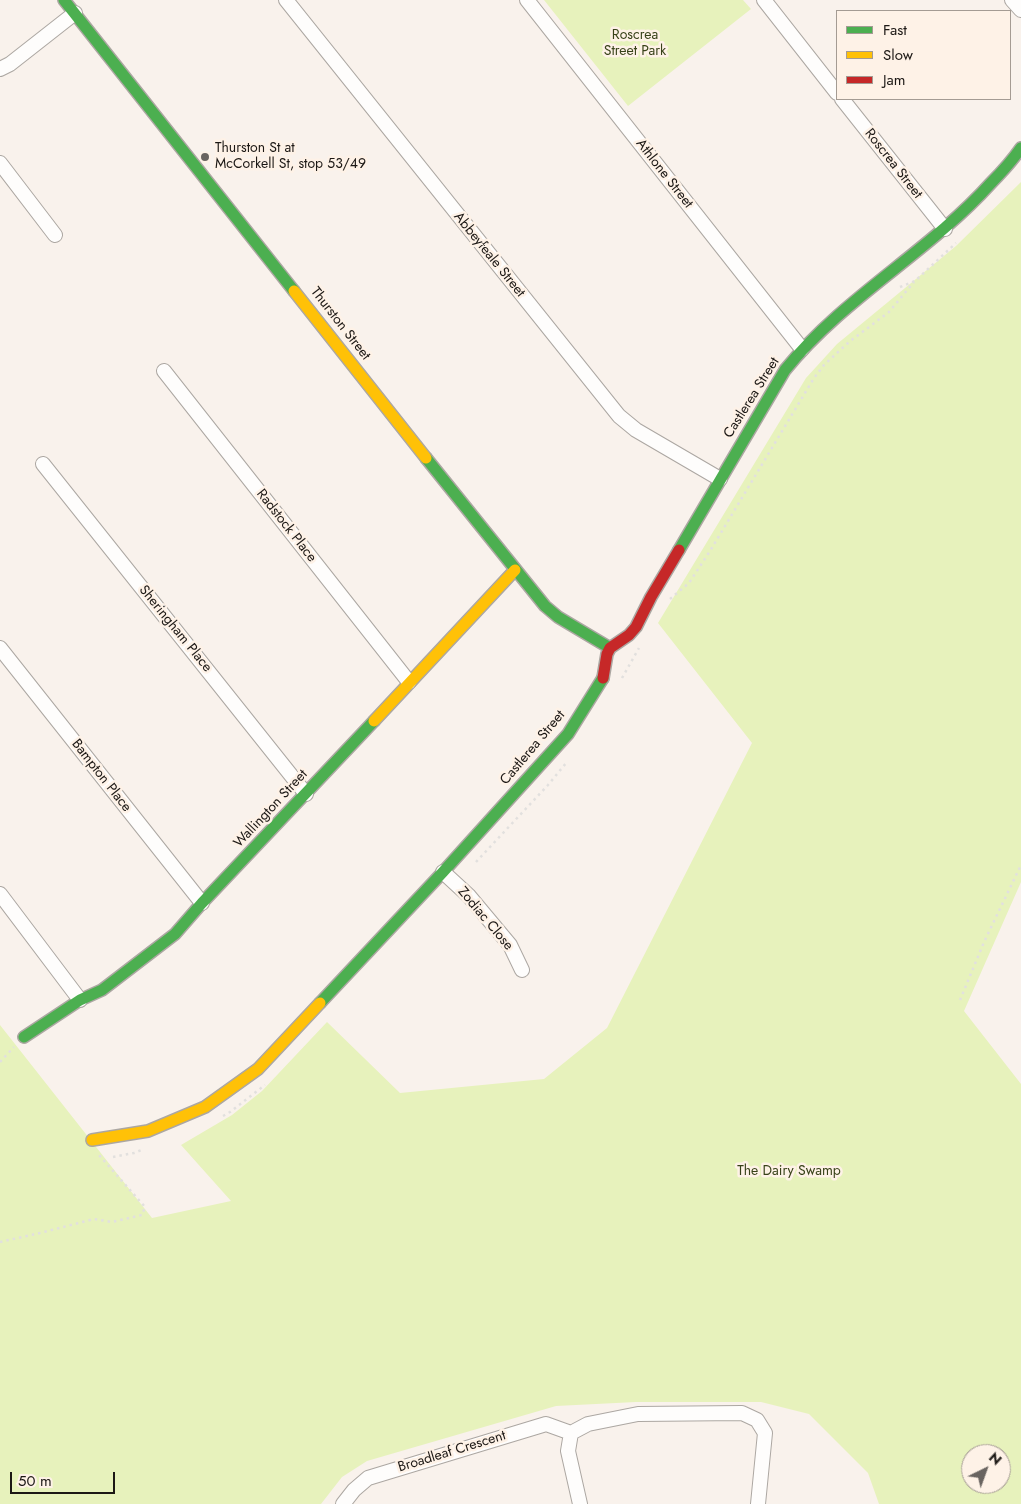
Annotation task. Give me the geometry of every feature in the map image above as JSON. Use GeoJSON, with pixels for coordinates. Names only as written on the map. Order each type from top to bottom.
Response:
{"type":"FeatureCollection","features":[{"type":"Feature","properties":{"kind":"street","name":"Thurston Street"},"geometry":{"type":"LineString","coordinates":[[64,0],[545,606],[558,617],[610,648]]}},
{"type":"Feature","properties":{"kind":"street","name":"Abbeyfeale Street"},"geometry":{"type":"LineString","coordinates":[[286,0],[618,416],[636,430],[720,479]]}},
{"type":"Feature","properties":{"kind":"street","name":"Athlone Street"},"geometry":{"type":"LineString","coordinates":[[527,0],[802,349]]}},
{"type":"Feature","properties":{"kind":"street"},"geometry":{"type":"LineString","coordinates":[[764,0],[836,91]]}},
{"type":"Feature","properties":{"kind":"street"},"geometry":{"type":"LineString","coordinates":[[1012,0],[1021,10]]}},
{"type":"Feature","properties":{"kind":"street"},"geometry":{"type":"LineString","coordinates":[[0,69],[10,64],[75,13]]}},
{"type":"Feature","properties":{"kind":"street","name":"Roscrea Street"},"geometry":{"type":"LineString","coordinates":[[843,100],[945,229]]}},
{"type":"Feature","properties":{"kind":"street","name":"Castlerea Street"},"geometry":{"type":"LineString","coordinates":[[92,1140],[148,1131],[205,1107],[258,1069],[443,872],[568,734],[605,675],[607,654],[610,648],[629,635],[636,627],[650,598],[785,370],[802,349],[833,319],[945,229],[976,200],[1015,158],[1021,148]]}},
{"type":"Feature","properties":{"kind":"street"},"geometry":{"type":"LineString","coordinates":[[0,163],[55,235]]}},
{"type":"Feature","properties":{"kind":"street","name":"Radstock Place"},"geometry":{"type":"LineString","coordinates":[[164,371],[409,682]]}},
{"type":"Feature","properties":{"kind":"street","name":"Sheringham Place"},"geometry":{"type":"LineString","coordinates":[[44,464],[306,794]]}},
{"type":"Feature","properties":{"kind":"street","name":"Wallington Street"},"geometry":{"type":"LineString","coordinates":[[24,1037],[80,1000],[102,990],[175,934],[515,570]]}},
{"type":"Feature","properties":{"kind":"street","name":"Bampton Place"},"geometry":{"type":"LineString","coordinates":[[0,648],[202,903]]}},
{"type":"Feature","properties":{"kind":"street","name":"Zodiac Close"},"geometry":{"type":"LineString","coordinates":[[443,872],[469,896],[510,945],[522,970]]}},
{"type":"Feature","properties":{"kind":"street"},"geometry":{"type":"LineString","coordinates":[[0,894],[80,1000]]}},
{"type":"Feature","properties":{"kind":"street"},"geometry":{"type":"LineString","coordinates":[[580,1504],[568,1451],[571,1433],[588,1424],[638,1414],[742,1413],[758,1420],[766,1433],[758,1504]]}},
{"type":"Feature","properties":{"kind":"street","name":"Broadleaf Crescent"},"geometry":{"type":"LineString","coordinates":[[343,1504],[354,1490],[368,1478],[546,1424],[571,1433]]}},
{"type":"Feature","properties":{"kind":"path"},"geometry":{"type":"LineString","coordinates":[[672,592],[668,599],[689,583],[814,378],[849,342],[889,312],[915,281],[958,241]]}},
{"type":"Feature","properties":{"kind":"path"},"geometry":{"type":"LineString","coordinates":[[900,287],[915,281]]}},
{"type":"Feature","properties":{"kind":"path"},"geometry":{"type":"LineString","coordinates":[[631,662],[640,646]]}},
{"type":"Feature","properties":{"kind":"path"},"geometry":{"type":"LineString","coordinates":[[960,1000],[984,942],[1021,865]]}},
{"type":"Feature","properties":{"kind":"path"},"geometry":{"type":"LineString","coordinates":[[0,1062],[24,1037]]}},
{"type":"Feature","properties":{"kind":"path"},"geometry":{"type":"LineString","coordinates":[[0,1242],[94,1219],[112,1222],[142,1215],[145,1207],[90,1145],[92,1140]]}},
{"type":"Feature","properties":{"kind":"green space","name":"Roscrea Street Park"},"geometry":{"type":"Polygon","coordinates":[[[544,0],[743,0],[751,9],[628,106],[544,0]]]}},
{"type":"Feature","properties":{"kind":"green space","name":"The Dairy Swamp"},"geometry":{"type":"Polygon","coordinates":[[[1021,182],[1021,882],[964,1011],[1021,1084],[1021,1504],[879,1504],[868,1473],[809,1414],[761,1402],[636,1402],[556,1406],[367,1461],[342,1477],[321,1504],[0,1504],[0,1025],[152,1218],[231,1201],[181,1145],[232,1115],[262,1091],[327,1022],[400,1093],[544,1079],[607,1028],[752,743],[658,623],[806,378],[837,344],[956,246],[1021,182]]]}},
{"type":"Feature","properties":{"kind":"traffic: fast"},"geometry":{"type":"LineString","coordinates":[[64,0],[294,291]]}},
{"type":"Feature","properties":{"kind":"traffic: fast"},"geometry":{"type":"LineString","coordinates":[[679,550],[785,370],[833,320],[967,208],[1003,171],[1021,148]]}},
{"type":"Feature","properties":{"kind":"traffic: fast"},"geometry":{"type":"LineString","coordinates":[[426,458],[545,606],[558,617],[610,648]]}},
{"type":"Feature","properties":{"kind":"traffic: fast"},"geometry":{"type":"LineString","coordinates":[[320,1003],[443,872],[568,734],[603,678]]}},
{"type":"Feature","properties":{"kind":"traffic: fast"},"geometry":{"type":"LineString","coordinates":[[24,1037],[80,1000],[102,990],[175,934],[374,721]]}},
{"type":"Feature","properties":{"kind":"traffic: slow"},"geometry":{"type":"LineString","coordinates":[[294,291],[426,458]]}},
{"type":"Feature","properties":{"kind":"traffic: slow"},"geometry":{"type":"LineString","coordinates":[[374,721],[515,570]]}},
{"type":"Feature","properties":{"kind":"traffic: slow"},"geometry":{"type":"LineString","coordinates":[[92,1140],[148,1131],[205,1107],[258,1069],[320,1003]]}},
{"type":"Feature","properties":{"kind":"traffic: jam"},"geometry":{"type":"LineString","coordinates":[[603,678],[607,654],[610,648],[629,635],[636,627],[651,597],[679,550]]}},
{"type":"Feature","properties":{"kind":"place","name":"Thurston St at McCorkell St, stop 53/49"},"geometry":{"type":"Point","coordinates":[205,157]}}]}
